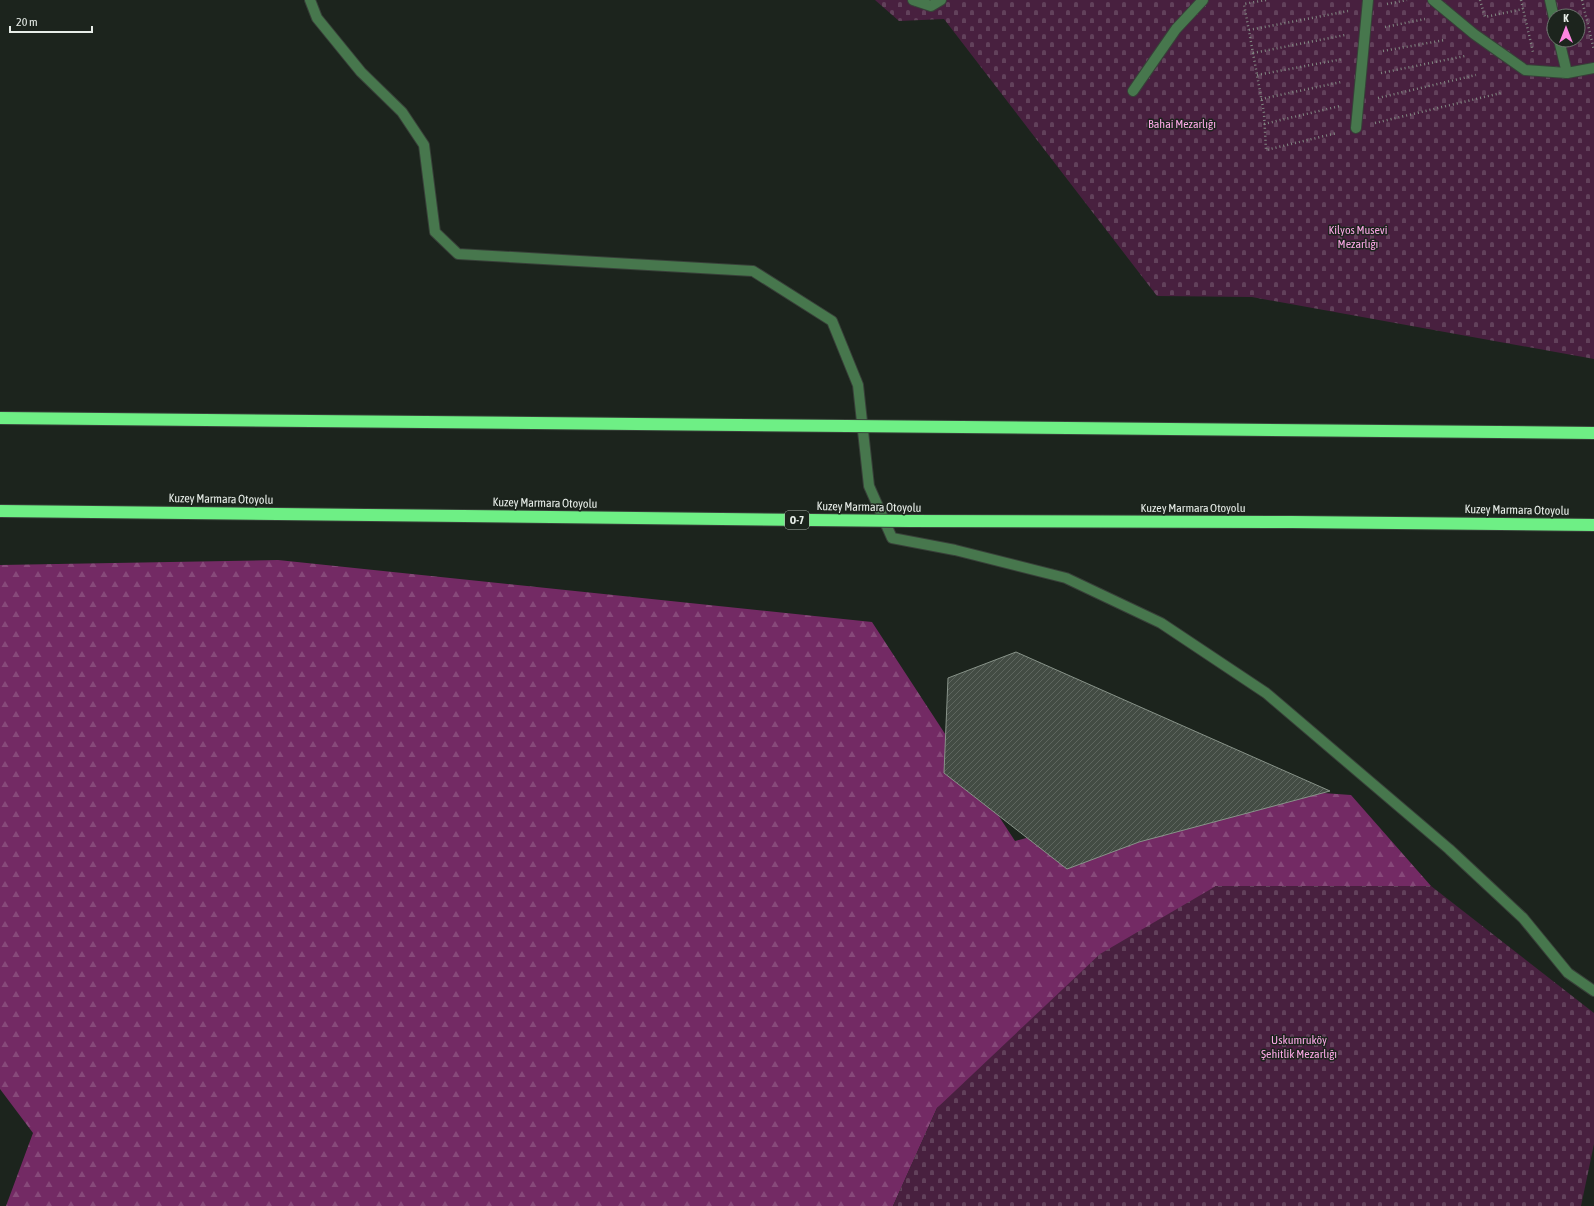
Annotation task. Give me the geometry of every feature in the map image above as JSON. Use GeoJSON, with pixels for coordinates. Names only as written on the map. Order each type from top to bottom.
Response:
{"type":"FeatureCollection","features":[{"type":"Feature","properties":{"kind":"highway"},"geometry":{"type":"LineString","coordinates":[[0,418],[1594,433]]}},
{"type":"Feature","properties":{"kind":"highway","name":"Kuzey Marmara Otoyolu"},"geometry":{"type":"LineString","coordinates":[[0,511],[909,521],[1292,522],[1594,525]]}},
{"type":"Feature","properties":{"kind":"lane"},"geometry":{"type":"LineString","coordinates":[[310,0],[317,18],[361,72],[402,112],[424,145],[434,232],[458,254],[753,271],[832,322],[858,385],[869,486],[892,538],[955,550],[1066,578],[1161,623],[1266,693],[1278,703],[1449,849],[1523,918],[1568,973],[1594,991]]}},
{"type":"Feature","properties":{"kind":"lane"},"geometry":{"type":"LineString","coordinates":[[913,0],[931,6],[941,0]]}},
{"type":"Feature","properties":{"kind":"lane"},"geometry":{"type":"LineString","coordinates":[[1133,91],[1176,29],[1203,0]]}},
{"type":"Feature","properties":{"kind":"lane"},"geometry":{"type":"LineString","coordinates":[[1433,0],[1474,34],[1525,70],[1567,73],[1594,68]]}},
{"type":"Feature","properties":{"kind":"lane"},"geometry":{"type":"LineString","coordinates":[[1356,128],[1366,31],[1367,4]]}},
{"type":"Feature","properties":{"kind":"lane"},"geometry":{"type":"LineString","coordinates":[[1561,48],[1567,73]]}},
{"type":"Feature","properties":{"kind":"path"},"geometry":{"type":"LineString","coordinates":[[1266,0],[1244,4],[1264,113],[1266,150],[1501,93]]}},
{"type":"Feature","properties":{"kind":"path"},"geometry":{"type":"LineString","coordinates":[[1249,30],[1367,4],[1407,0]]}},
{"type":"Feature","properties":{"kind":"path"},"geometry":{"type":"LineString","coordinates":[[1480,0],[1485,17],[1523,9]]}},
{"type":"Feature","properties":{"kind":"path"},"geometry":{"type":"LineString","coordinates":[[1521,0],[1538,70]]}},
{"type":"Feature","properties":{"kind":"path"},"geometry":{"type":"LineString","coordinates":[[1582,0],[1594,51]]}},
{"type":"Feature","properties":{"kind":"path"},"geometry":{"type":"LineString","coordinates":[[1253,53],[1425,19]]}},
{"type":"Feature","properties":{"kind":"green space","name":"Bahai Mezarlığı"},"geometry":{"type":"Polygon","coordinates":[[[875,0],[1594,0],[1594,359],[1252,297],[1157,296],[944,19],[899,21],[875,0]]]}},
{"type":"Feature","properties":{"kind":"green space"},"geometry":{"type":"Polygon","coordinates":[[[278,560],[872,622],[1015,841],[1224,786],[1351,795],[1431,886],[1216,886],[937,1108],[893,1206],[6,1206],[33,1133],[0,1089],[0,565],[278,560]]]}},
{"type":"Feature","properties":{"kind":"green space","name":"Uskumruköy Şehitlik Mezarlığı"},"geometry":{"type":"Polygon","coordinates":[[[1216,886],[1431,886],[1594,1013],[1594,1144],[1581,1206],[893,1206],[937,1108],[1100,954],[1216,886]]]}},
{"type":"Feature","properties":{"kind":"building"},"geometry":{"type":"Polygon","coordinates":[[[1016,652],[1330,791],[1139,842],[1067,869],[944,773],[948,678],[1016,652]]]}},
{"type":"Feature","properties":{"kind":"park label","name":"Kilyos Musevi Mezarlığı"},"geometry":{"type":"Point","coordinates":[1358,237]}}]}
